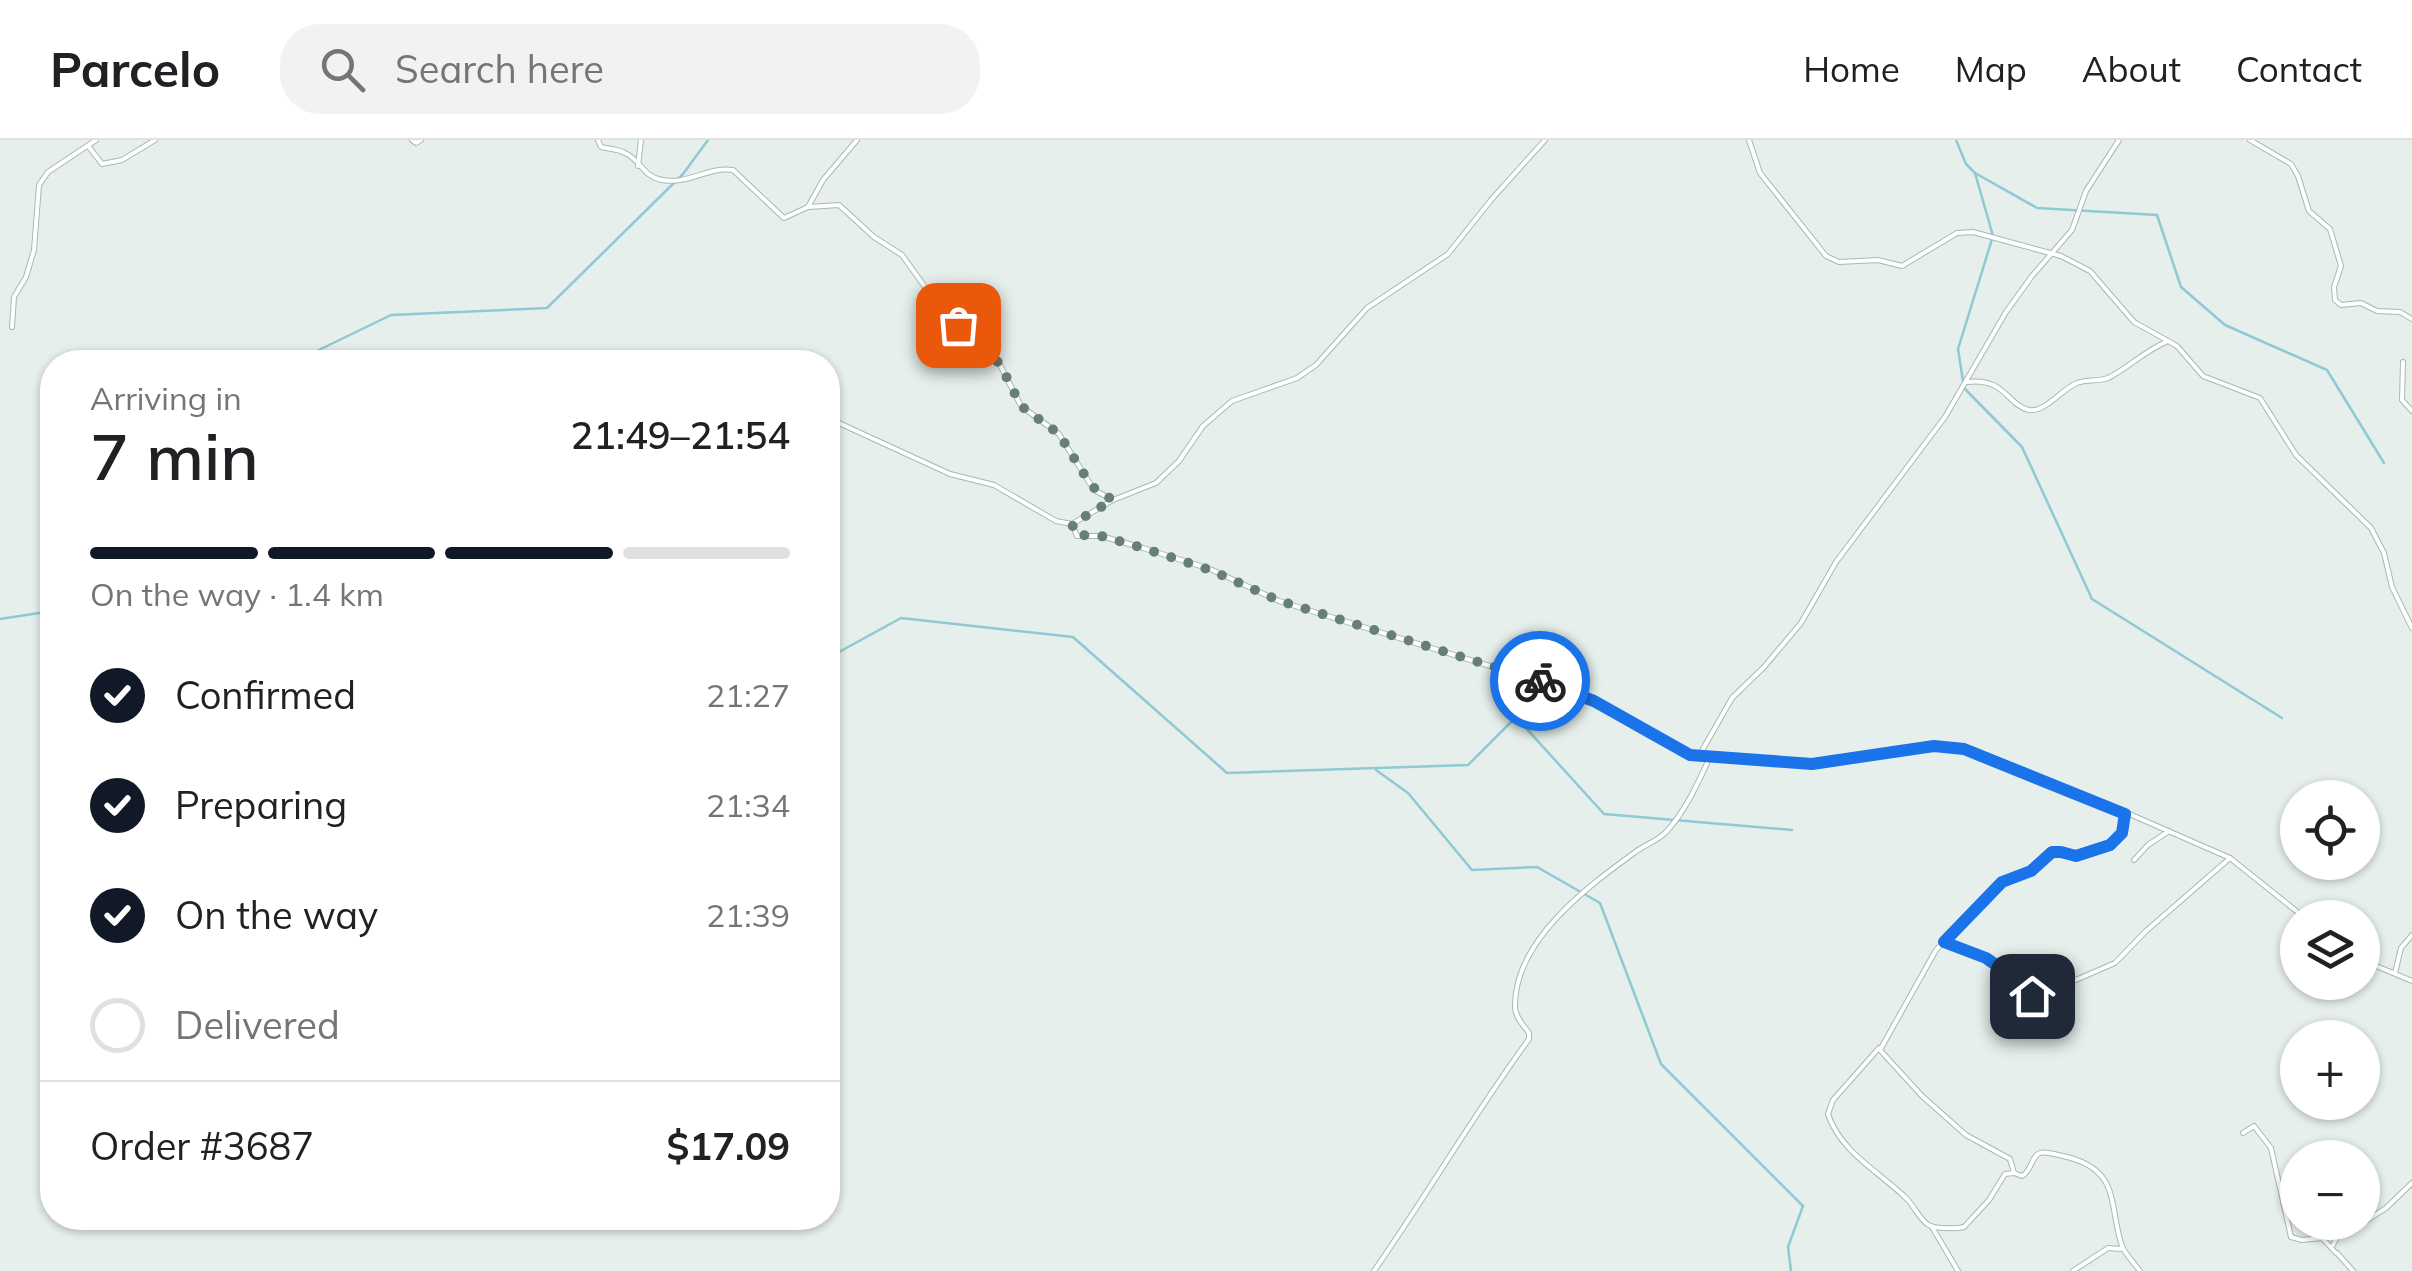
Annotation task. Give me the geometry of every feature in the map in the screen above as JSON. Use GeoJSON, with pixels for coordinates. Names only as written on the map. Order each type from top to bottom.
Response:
{"type":"FeatureCollection","features":[{"type":"Feature","properties":{"kind":"street"},"geometry":{"type":"LineString","coordinates":[[12,327],[14,297],[26,278],[34,250],[39,184],[48,172],[96,140]]}},
{"type":"Feature","properties":{"kind":"street"},"geometry":{"type":"LineString","coordinates":[[89,147],[102,164],[122,160],[155,140]]}},
{"type":"Feature","properties":{"kind":"street"},"geometry":{"type":"LineString","coordinates":[[412,140],[421,140]]}},
{"type":"Feature","properties":{"kind":"street"},"geometry":{"type":"LineString","coordinates":[[598,140],[602,147],[630,155],[652,178],[671,182],[722,168],[733,170],[784,218],[808,207],[840,205],[874,237],[908,261],[938,304],[1000,364],[1021,406],[1059,434],[1089,482],[1113,500]]}},
{"type":"Feature","properties":{"kind":"street"},"geometry":{"type":"LineString","coordinates":[[638,166],[641,140]]}},
{"type":"Feature","properties":{"kind":"street"},"geometry":{"type":"LineString","coordinates":[[808,207],[823,180],[858,140]]}},
{"type":"Feature","properties":{"kind":"street"},"geometry":{"type":"LineString","coordinates":[[840,424],[950,474],[994,484],[1056,521],[1072,524],[1113,500],[1156,483],[1179,461],[1203,426],[1232,401],[1298,378],[1316,365],[1366,308],[1448,254],[1545,140]]}},
{"type":"Feature","properties":{"kind":"street"},"geometry":{"type":"LineString","coordinates":[[1749,140],[1766,180],[1808,236],[1826,256],[1839,262],[1878,260],[1902,266],[1958,232],[1993,236],[2061,256],[2090,270],[2134,322],[2170,341],[2203,376],[2260,398],[2296,455],[2366,520],[2384,553],[2392,586],[2412,628]]}},
{"type":"Feature","properties":{"kind":"street"},"geometry":{"type":"LineString","coordinates":[[1699,756],[1732,698],[1801,624],[1836,562],[1894,488],[1967,382],[2006,312],[2072,230],[2086,191],[2119,140]]}},
{"type":"Feature","properties":{"kind":"street"},"geometry":{"type":"LineString","coordinates":[[2250,140],[2291,164],[2308,211],[2330,229],[2341,266],[2334,287],[2335,300],[2345,306],[2361,304],[2377,311],[2400,312],[2412,320]]}},
{"type":"Feature","properties":{"kind":"street"},"geometry":{"type":"LineString","coordinates":[[1967,382],[1997,386],[2027,410],[2036,410],[2071,386],[2108,378],[2144,351],[2170,341]]}},
{"type":"Feature","properties":{"kind":"street"},"geometry":{"type":"LineString","coordinates":[[2403,362],[2402,400],[2412,412]]}},
{"type":"Feature","properties":{"kind":"street"},"geometry":{"type":"LineString","coordinates":[[1072,524],[1077,536],[1101,536],[1143,548],[1210,570],[1280,601],[1571,691],[1690,755],[1812,764],[1912,748],[1964,749],[2230,858],[2282,900]]}},
{"type":"Feature","properties":{"kind":"street"},"geometry":{"type":"LineString","coordinates":[[1374,1271],[1529,1039],[1530,1033],[1515,1006],[1522,974],[1540,939],[1582,893],[1666,833],[1709,758]]}},
{"type":"Feature","properties":{"kind":"street"},"geometry":{"type":"LineString","coordinates":[[1958,1271],[1932,1227],[1835,1130],[1828,1114],[1833,1100],[1880,1046],[1926,965],[2002,882],[2031,871],[2052,852],[2076,856],[2110,845],[2122,833],[2125,814]]}},
{"type":"Feature","properties":{"kind":"street"},"geometry":{"type":"LineString","coordinates":[[2134,860],[2148,844],[2169,831]]}},
{"type":"Feature","properties":{"kind":"street"},"geometry":{"type":"LineString","coordinates":[[1944,942],[1986,958],[2022,983],[2033,996],[2115,963],[2230,858]]}},
{"type":"Feature","properties":{"kind":"street"},"geometry":{"type":"LineString","coordinates":[[2395,973],[2401,948],[2412,935]]}},
{"type":"Feature","properties":{"kind":"street"},"geometry":{"type":"LineString","coordinates":[[2380,967],[2412,981]]}},
{"type":"Feature","properties":{"kind":"street"},"geometry":{"type":"LineString","coordinates":[[1880,1046],[1884,1058],[1959,1130],[2010,1158],[2014,1173]]}},
{"type":"Feature","properties":{"kind":"street"},"geometry":{"type":"LineString","coordinates":[[2244,1133],[2254,1126],[2270,1145],[2291,1238],[2322,1238],[2353,1271]]}},
{"type":"Feature","properties":{"kind":"street"},"geometry":{"type":"LineString","coordinates":[[1932,1227],[1964,1227],[1989,1200],[2005,1174],[2029,1173],[2036,1156],[2044,1152],[2090,1168],[2114,1196],[2122,1250],[2140,1271]]}},
{"type":"Feature","properties":{"kind":"street"},"geometry":{"type":"LineString","coordinates":[[2336,1253],[2333,1242],[2340,1230],[2361,1224],[2412,1183]]}},
{"type":"Feature","properties":{"kind":"street"},"geometry":{"type":"LineString","coordinates":[[2073,1271],[2108,1248],[2122,1250]]}},
{"type":"Feature","properties":{"kind":"waterway"},"geometry":{"type":"LineString","coordinates":[[319,350],[391,315],[547,308],[683,174],[708,140]]}},
{"type":"Feature","properties":{"kind":"waterway"},"geometry":{"type":"LineString","coordinates":[[1956,140],[1966,164],[1975,173],[2037,208],[2157,215],[2181,287],[2225,325],[2327,370],[2384,463]]}},
{"type":"Feature","properties":{"kind":"waterway"},"geometry":{"type":"LineString","coordinates":[[1963,381],[1958,349],[1993,236],[1975,173]]}},
{"type":"Feature","properties":{"kind":"waterway"},"geometry":{"type":"LineString","coordinates":[[1965,389],[2022,447],[2092,599],[2282,718]]}},
{"type":"Feature","properties":{"kind":"waterway"},"geometry":{"type":"LineString","coordinates":[[0,619],[40,613]]}},
{"type":"Feature","properties":{"kind":"waterway"},"geometry":{"type":"LineString","coordinates":[[840,651],[901,618],[1073,637],[1227,773],[1468,765],[1516,717],[1604,814],[1792,830]]}},
{"type":"Feature","properties":{"kind":"waterway"},"geometry":{"type":"LineString","coordinates":[[1376,770],[1408,793],[1472,870],[1537,867],[1600,903],[1661,1064],[1803,1206],[1788,1247],[1791,1271]]}},
{"type":"Feature","properties":{"kind":"way so far"},"geometry":{"type":"LineString","coordinates":[[958,325],[1000,364],[1021,406],[1059,434],[1089,482],[1113,500],[1072,524],[1079,537],[1101,536],[1143,548],[1210,570],[1280,601],[1540,681]]}},
{"type":"Feature","properties":{"kind":"route"},"geometry":{"type":"LineString","coordinates":[[1540,681],[1594,701],[1690,755],[1812,764],[1949,746],[2125,814],[2122,833],[2110,845],[2076,856],[2052,852],[2031,871],[2002,882],[1944,942],[1982,955],[2022,983],[2032,996]]}}]}
